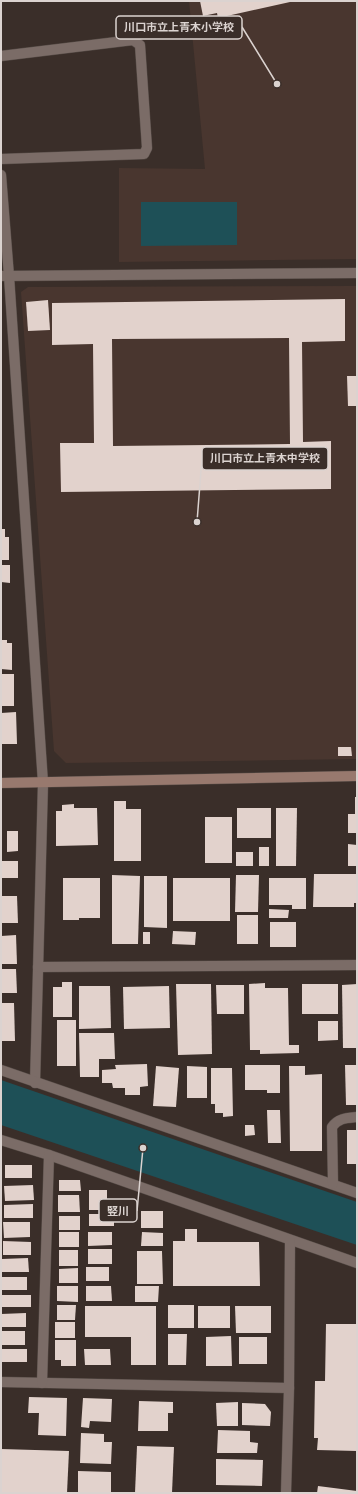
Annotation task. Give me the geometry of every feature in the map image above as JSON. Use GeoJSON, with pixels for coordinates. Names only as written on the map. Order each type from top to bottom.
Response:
{"type":"FeatureCollection","features":[{"type":"Feature","properties":{"kind":"street"},"geometry":{"type":"LineString","coordinates":[[1,56],[133,40],[140,45],[147,148],[144,154],[1,159]]}},
{"type":"Feature","properties":{"kind":"street"},"geometry":{"type":"LineString","coordinates":[[1,175],[5,276],[43,783],[35,1083]]}},
{"type":"Feature","properties":{"kind":"street"},"geometry":{"type":"LineString","coordinates":[[5,276],[357,273]]}},
{"type":"Feature","properties":{"kind":"street"},"geometry":{"type":"LineString","coordinates":[[1,783],[357,776]]}},
{"type":"Feature","properties":{"kind":"street"},"geometry":{"type":"LineString","coordinates":[[38,967],[357,965]]}},
{"type":"Feature","properties":{"kind":"street"},"geometry":{"type":"LineString","coordinates":[[1,1070],[357,1193]]}},
{"type":"Feature","properties":{"kind":"street"},"geometry":{"type":"LineString","coordinates":[[333,1184],[332,1127],[335,1122],[339,1120],[357,1117]]}},
{"type":"Feature","properties":{"kind":"street"},"geometry":{"type":"LineString","coordinates":[[1,1140],[49,1155],[357,1263]]}},
{"type":"Feature","properties":{"kind":"street"},"geometry":{"type":"LineString","coordinates":[[42,1383],[49,1155]]}},
{"type":"Feature","properties":{"kind":"street"},"geometry":{"type":"LineString","coordinates":[[286,1493],[289,1388],[290,1240]]}},
{"type":"Feature","properties":{"kind":"street"},"geometry":{"type":"LineString","coordinates":[[1,1382],[289,1388]]}},
{"type":"Feature","properties":{"kind":"shaded area"},"geometry":{"type":"Polygon","coordinates":[[[189,1],[357,1],[357,259],[119,262],[119,168],[205,169],[189,1]]]}},
{"type":"Feature","properties":{"kind":"shaded area"},"geometry":{"type":"Polygon","coordinates":[[[357,286],[357,759],[66,763],[54,751],[21,292],[28,287],[357,286]]]}},
{"type":"Feature","properties":{"kind":"water"},"geometry":{"type":"Polygon","coordinates":[[[141,202],[237,202],[237,245],[141,246],[141,202]]]}},
{"type":"Feature","properties":{"kind":"water"},"geometry":{"type":"Polygon","coordinates":[[[1,1080],[357,1202],[357,1245],[1,1125],[1,1080]]]}},
{"type":"Feature","properties":{"kind":"building"},"geometry":{"type":"Polygon","coordinates":[[[200,1],[290,2],[218,18],[217,13],[203,16],[200,1]]]}},
{"type":"Feature","properties":{"kind":"building"},"geometry":{"type":"Polygon","coordinates":[[[345,299],[345,341],[302,342],[303,442],[331,441],[331,489],[61,492],[60,443],[94,443],[93,344],[52,345],[52,303],[345,299]],[[289,338],[112,339],[113,446],[290,444],[289,338]]]}},
{"type":"Feature","properties":{"kind":"building"},"geometry":{"type":"Polygon","coordinates":[[[48,300],[50,330],[28,331],[26,302],[48,300]]]}},
{"type":"Feature","properties":{"kind":"building"},"geometry":{"type":"Polygon","coordinates":[[[347,376],[357,376],[357,406],[348,406],[347,376]]]}},
{"type":"Feature","properties":{"kind":"building"},"geometry":{"type":"Polygon","coordinates":[[[1,529],[5,529],[5,537],[9,537],[9,560],[1,560],[1,529]]]}},
{"type":"Feature","properties":{"kind":"building"},"geometry":{"type":"Polygon","coordinates":[[[1,565],[10,565],[10,583],[1,582],[1,565]]]}},
{"type":"Feature","properties":{"kind":"building"},"geometry":{"type":"Polygon","coordinates":[[[1,640],[7,640],[7,643],[12,643],[12,670],[1,669],[1,640]]]}},
{"type":"Feature","properties":{"kind":"building"},"geometry":{"type":"Polygon","coordinates":[[[1,674],[14,674],[14,706],[1,706],[1,674]]]}},
{"type":"Feature","properties":{"kind":"building"},"geometry":{"type":"Polygon","coordinates":[[[16,712],[17,744],[1,744],[1,713],[16,712]]]}},
{"type":"Feature","properties":{"kind":"building"},"geometry":{"type":"Polygon","coordinates":[[[338,747],[351,747],[352,756],[338,756],[338,747]]]}},
{"type":"Feature","properties":{"kind":"building"},"geometry":{"type":"Polygon","coordinates":[[[355,797],[357,797],[357,833],[348,833],[348,814],[355,814],[355,797]]]}},
{"type":"Feature","properties":{"kind":"building"},"geometry":{"type":"Polygon","coordinates":[[[114,801],[126,801],[126,809],[141,809],[141,861],[114,861],[114,801]]]}},
{"type":"Feature","properties":{"kind":"building"},"geometry":{"type":"Polygon","coordinates":[[[74,804],[74,808],[97,808],[98,845],[56,846],[56,811],[62,811],[62,805],[74,804]]]}},
{"type":"Feature","properties":{"kind":"building"},"geometry":{"type":"Polygon","coordinates":[[[237,808],[271,808],[271,838],[237,838],[237,808]]]}},
{"type":"Feature","properties":{"kind":"building"},"geometry":{"type":"Polygon","coordinates":[[[276,808],[297,808],[296,866],[276,866],[276,808]]]}},
{"type":"Feature","properties":{"kind":"building"},"geometry":{"type":"Polygon","coordinates":[[[205,817],[232,817],[232,863],[205,863],[205,817]]]}},
{"type":"Feature","properties":{"kind":"building"},"geometry":{"type":"Polygon","coordinates":[[[7,831],[18,831],[18,851],[7,852],[7,831]]]}},
{"type":"Feature","properties":{"kind":"building"},"geometry":{"type":"Polygon","coordinates":[[[348,844],[357,845],[357,866],[348,866],[348,844]]]}},
{"type":"Feature","properties":{"kind":"building"},"geometry":{"type":"Polygon","coordinates":[[[259,847],[269,847],[269,866],[259,866],[259,847]]]}},
{"type":"Feature","properties":{"kind":"building"},"geometry":{"type":"Polygon","coordinates":[[[236,852],[253,852],[253,866],[236,866],[236,852]]]}},
{"type":"Feature","properties":{"kind":"building"},"geometry":{"type":"Polygon","coordinates":[[[1,861],[18,861],[18,878],[1,878],[1,861]]]}},
{"type":"Feature","properties":{"kind":"building"},"geometry":{"type":"Polygon","coordinates":[[[314,874],[357,874],[357,903],[354,903],[354,907],[313,907],[314,874]]]}},
{"type":"Feature","properties":{"kind":"building"},"geometry":{"type":"Polygon","coordinates":[[[112,875],[140,876],[138,944],[112,944],[112,875]]]}},
{"type":"Feature","properties":{"kind":"building"},"geometry":{"type":"Polygon","coordinates":[[[236,875],[259,875],[258,912],[235,912],[236,875]]]}},
{"type":"Feature","properties":{"kind":"building"},"geometry":{"type":"Polygon","coordinates":[[[144,876],[167,876],[167,928],[144,927],[144,876]]]}},
{"type":"Feature","properties":{"kind":"building"},"geometry":{"type":"Polygon","coordinates":[[[63,878],[100,878],[100,918],[63,920],[63,878]]]}},
{"type":"Feature","properties":{"kind":"building"},"geometry":{"type":"Polygon","coordinates":[[[173,878],[230,878],[230,921],[173,921],[173,878]]]}},
{"type":"Feature","properties":{"kind":"building"},"geometry":{"type":"Polygon","coordinates":[[[269,878],[306,878],[306,909],[292,909],[292,905],[269,905],[269,878]]]}},
{"type":"Feature","properties":{"kind":"building"},"geometry":{"type":"Polygon","coordinates":[[[1,896],[17,896],[18,923],[1,923],[1,896]]]}},
{"type":"Feature","properties":{"kind":"building"},"geometry":{"type":"Polygon","coordinates":[[[269,909],[289,910],[288,918],[269,918],[269,909]]]}},
{"type":"Feature","properties":{"kind":"building"},"geometry":{"type":"Polygon","coordinates":[[[237,915],[258,915],[258,944],[237,944],[237,915]]]}},
{"type":"Feature","properties":{"kind":"building"},"geometry":{"type":"Polygon","coordinates":[[[270,922],[296,922],[296,947],[270,947],[270,922]]]}},
{"type":"Feature","properties":{"kind":"building"},"geometry":{"type":"Polygon","coordinates":[[[173,931],[196,932],[195,945],[172,944],[173,931]]]}},
{"type":"Feature","properties":{"kind":"building"},"geometry":{"type":"Polygon","coordinates":[[[143,932],[150,932],[150,944],[143,944],[143,932]]]}},
{"type":"Feature","properties":{"kind":"building"},"geometry":{"type":"Polygon","coordinates":[[[16,935],[17,964],[1,964],[1,936],[16,935]]]}},
{"type":"Feature","properties":{"kind":"building"},"geometry":{"type":"Polygon","coordinates":[[[1,969],[16,969],[17,993],[1,993],[1,969]]]}},
{"type":"Feature","properties":{"kind":"building"},"geometry":{"type":"Polygon","coordinates":[[[62,982],[72,982],[72,1017],[53,1017],[53,987],[62,987],[62,982]]]}},
{"type":"Feature","properties":{"kind":"building"},"geometry":{"type":"Polygon","coordinates":[[[265,983],[265,988],[288,988],[289,1045],[299,1045],[299,1053],[260,1054],[260,1050],[250,1050],[249,984],[265,983]]]}},
{"type":"Feature","properties":{"kind":"building"},"geometry":{"type":"Polygon","coordinates":[[[176,984],[211,984],[212,1054],[178,1055],[176,984]]]}},
{"type":"Feature","properties":{"kind":"building"},"geometry":{"type":"Polygon","coordinates":[[[302,984],[338,984],[338,1014],[302,1014],[302,984]]]}},
{"type":"Feature","properties":{"kind":"building"},"geometry":{"type":"Polygon","coordinates":[[[357,984],[357,1048],[343,1048],[342,985],[357,984]]]}},
{"type":"Feature","properties":{"kind":"building"},"geometry":{"type":"Polygon","coordinates":[[[216,985],[244,985],[244,1014],[217,1014],[216,985]]]}},
{"type":"Feature","properties":{"kind":"building"},"geometry":{"type":"Polygon","coordinates":[[[79,986],[110,986],[111,1028],[79,1029],[79,986]]]}},
{"type":"Feature","properties":{"kind":"building"},"geometry":{"type":"Polygon","coordinates":[[[169,986],[170,1028],[124,1029],[123,987],[169,986]]]}},
{"type":"Feature","properties":{"kind":"building"},"geometry":{"type":"Polygon","coordinates":[[[1,1003],[14,1003],[15,1041],[1,1041],[1,1003]]]}},
{"type":"Feature","properties":{"kind":"building"},"geometry":{"type":"Polygon","coordinates":[[[57,1020],[76,1020],[76,1066],[57,1066],[57,1020]]]}},
{"type":"Feature","properties":{"kind":"building"},"geometry":{"type":"Polygon","coordinates":[[[318,1021],[338,1021],[338,1040],[318,1041],[318,1021]]]}},
{"type":"Feature","properties":{"kind":"building"},"geometry":{"type":"Polygon","coordinates":[[[79,1033],[114,1033],[115,1059],[99,1059],[99,1077],[80,1077],[79,1033]]]}},
{"type":"Feature","properties":{"kind":"building"},"geometry":{"type":"Polygon","coordinates":[[[147,1064],[148,1086],[140,1087],[140,1095],[125,1095],[125,1088],[113,1088],[112,1083],[102,1083],[102,1070],[116,1069],[115,1065],[147,1064]]]}},
{"type":"Feature","properties":{"kind":"building"},"geometry":{"type":"Polygon","coordinates":[[[245,1065],[280,1065],[280,1093],[267,1093],[267,1090],[245,1090],[245,1065]]]}},
{"type":"Feature","properties":{"kind":"building"},"geometry":{"type":"Polygon","coordinates":[[[345,1065],[357,1065],[357,1105],[346,1105],[345,1065]]]}},
{"type":"Feature","properties":{"kind":"building"},"geometry":{"type":"Polygon","coordinates":[[[156,1066],[179,1068],[176,1107],[153,1106],[156,1066]]]}},
{"type":"Feature","properties":{"kind":"building"},"geometry":{"type":"Polygon","coordinates":[[[187,1066],[207,1067],[207,1098],[187,1098],[187,1066]]]}},
{"type":"Feature","properties":{"kind":"building"},"geometry":{"type":"Polygon","coordinates":[[[289,1066],[305,1066],[305,1075],[322,1074],[322,1151],[290,1151],[289,1066]]]}},
{"type":"Feature","properties":{"kind":"building"},"geometry":{"type":"Polygon","coordinates":[[[211,1068],[232,1068],[233,1116],[223,1117],[223,1113],[215,1113],[215,1104],[211,1104],[211,1068]]]}},
{"type":"Feature","properties":{"kind":"building"},"geometry":{"type":"Polygon","coordinates":[[[267,1110],[280,1110],[281,1143],[268,1143],[267,1110]]]}},
{"type":"Feature","properties":{"kind":"building"},"geometry":{"type":"Polygon","coordinates":[[[245,1125],[254,1125],[255,1135],[245,1136],[245,1125]]]}},
{"type":"Feature","properties":{"kind":"building"},"geometry":{"type":"Polygon","coordinates":[[[347,1130],[357,1130],[357,1164],[347,1164],[347,1130]]]}},
{"type":"Feature","properties":{"kind":"building"},"geometry":{"type":"Polygon","coordinates":[[[5,1165],[32,1165],[32,1178],[5,1178],[5,1165]]]}},
{"type":"Feature","properties":{"kind":"building"},"geometry":{"type":"Polygon","coordinates":[[[59,1180],[80,1180],[81,1191],[59,1191],[59,1180]]]}},
{"type":"Feature","properties":{"kind":"building"},"geometry":{"type":"Polygon","coordinates":[[[33,1185],[34,1200],[5,1201],[4,1186],[33,1185]]]}},
{"type":"Feature","properties":{"kind":"building"},"geometry":{"type":"Polygon","coordinates":[[[89,1190],[107,1190],[107,1210],[89,1210],[89,1190]]]}},
{"type":"Feature","properties":{"kind":"building"},"geometry":{"type":"Polygon","coordinates":[[[58,1195],[79,1195],[80,1212],[58,1212],[58,1195]]]}},
{"type":"Feature","properties":{"kind":"building"},"geometry":{"type":"Polygon","coordinates":[[[33,1204],[33,1218],[4,1218],[4,1205],[33,1204]]]}},
{"type":"Feature","properties":{"kind":"building"},"geometry":{"type":"Polygon","coordinates":[[[141,1211],[163,1211],[163,1228],[141,1228],[141,1211]]]}},
{"type":"Feature","properties":{"kind":"building"},"geometry":{"type":"Polygon","coordinates":[[[89,1214],[114,1214],[114,1226],[89,1226],[89,1214]]]}},
{"type":"Feature","properties":{"kind":"building"},"geometry":{"type":"Polygon","coordinates":[[[59,1216],[80,1216],[80,1230],[59,1230],[59,1216]]]}},
{"type":"Feature","properties":{"kind":"building"},"geometry":{"type":"Polygon","coordinates":[[[3,1222],[30,1222],[30,1237],[4,1238],[3,1222]]]}},
{"type":"Feature","properties":{"kind":"building"},"geometry":{"type":"Polygon","coordinates":[[[185,1229],[197,1229],[197,1242],[259,1242],[260,1286],[173,1286],[173,1241],[185,1241],[185,1229]]]}},
{"type":"Feature","properties":{"kind":"building"},"geometry":{"type":"Polygon","coordinates":[[[59,1232],[79,1232],[79,1247],[59,1247],[59,1232]]]}},
{"type":"Feature","properties":{"kind":"building"},"geometry":{"type":"Polygon","coordinates":[[[88,1232],[112,1232],[112,1245],[88,1246],[88,1232]]]}},
{"type":"Feature","properties":{"kind":"building"},"geometry":{"type":"Polygon","coordinates":[[[142,1232],[163,1233],[163,1246],[141,1246],[142,1232]]]}},
{"type":"Feature","properties":{"kind":"building"},"geometry":{"type":"Polygon","coordinates":[[[3,1241],[31,1242],[31,1255],[3,1255],[3,1241]]]}},
{"type":"Feature","properties":{"kind":"building"},"geometry":{"type":"Polygon","coordinates":[[[88,1249],[112,1249],[112,1264],[88,1264],[88,1249]]]}},
{"type":"Feature","properties":{"kind":"building"},"geometry":{"type":"Polygon","coordinates":[[[59,1250],[78,1250],[78,1266],[59,1266],[59,1250]]]}},
{"type":"Feature","properties":{"kind":"building"},"geometry":{"type":"Polygon","coordinates":[[[137,1251],[162,1251],[163,1284],[137,1284],[137,1251]]]}},
{"type":"Feature","properties":{"kind":"building"},"geometry":{"type":"Polygon","coordinates":[[[28,1258],[29,1272],[2,1272],[2,1259],[28,1258]]]}},
{"type":"Feature","properties":{"kind":"building"},"geometry":{"type":"Polygon","coordinates":[[[86,1267],[109,1267],[109,1281],[86,1281],[86,1267]]]}},
{"type":"Feature","properties":{"kind":"building"},"geometry":{"type":"Polygon","coordinates":[[[78,1268],[78,1283],[59,1283],[59,1269],[78,1268]]]}},
{"type":"Feature","properties":{"kind":"building"},"geometry":{"type":"Polygon","coordinates":[[[1,1277],[27,1277],[27,1290],[1,1290],[1,1277]]]}},
{"type":"Feature","properties":{"kind":"building"},"geometry":{"type":"Polygon","coordinates":[[[57,1286],[78,1286],[78,1302],[57,1301],[57,1286]]]}},
{"type":"Feature","properties":{"kind":"building"},"geometry":{"type":"Polygon","coordinates":[[[86,1286],[111,1286],[112,1301],[86,1301],[86,1286]]]}},
{"type":"Feature","properties":{"kind":"building"},"geometry":{"type":"Polygon","coordinates":[[[135,1286],[159,1286],[158,1302],[135,1302],[135,1286]]]}},
{"type":"Feature","properties":{"kind":"building"},"geometry":{"type":"Polygon","coordinates":[[[1,1295],[31,1295],[31,1307],[1,1307],[1,1295]]]}},
{"type":"Feature","properties":{"kind":"building"},"geometry":{"type":"Polygon","coordinates":[[[57,1305],[76,1305],[75,1320],[57,1320],[57,1305]]]}},
{"type":"Feature","properties":{"kind":"building"},"geometry":{"type":"Polygon","coordinates":[[[168,1305],[194,1305],[194,1328],[168,1328],[168,1305]]]}},
{"type":"Feature","properties":{"kind":"building"},"geometry":{"type":"Polygon","coordinates":[[[85,1306],[156,1306],[156,1365],[131,1365],[131,1337],[85,1337],[85,1306]]]}},
{"type":"Feature","properties":{"kind":"building"},"geometry":{"type":"Polygon","coordinates":[[[198,1306],[230,1306],[230,1328],[198,1328],[198,1306]]]}},
{"type":"Feature","properties":{"kind":"building"},"geometry":{"type":"Polygon","coordinates":[[[235,1306],[271,1306],[271,1333],[236,1333],[235,1306]]]}},
{"type":"Feature","properties":{"kind":"building"},"geometry":{"type":"Polygon","coordinates":[[[26,1313],[26,1327],[1,1327],[1,1314],[26,1313]]]}},
{"type":"Feature","properties":{"kind":"building"},"geometry":{"type":"Polygon","coordinates":[[[55,1322],[75,1322],[75,1338],[55,1338],[55,1322]]]}},
{"type":"Feature","properties":{"kind":"building"},"geometry":{"type":"Polygon","coordinates":[[[326,1324],[357,1324],[357,1451],[317,1450],[318,1438],[314,1438],[315,1381],[325,1381],[326,1324]]]}},
{"type":"Feature","properties":{"kind":"building"},"geometry":{"type":"Polygon","coordinates":[[[1,1331],[25,1331],[25,1345],[1,1345],[1,1331]]]}},
{"type":"Feature","properties":{"kind":"building"},"geometry":{"type":"Polygon","coordinates":[[[168,1334],[187,1334],[186,1365],[168,1365],[168,1334]]]}},
{"type":"Feature","properties":{"kind":"building"},"geometry":{"type":"Polygon","coordinates":[[[231,1336],[232,1366],[206,1366],[206,1337],[231,1336]]]}},
{"type":"Feature","properties":{"kind":"building"},"geometry":{"type":"Polygon","coordinates":[[[239,1337],[267,1337],[267,1364],[239,1364],[239,1337]]]}},
{"type":"Feature","properties":{"kind":"building"},"geometry":{"type":"Polygon","coordinates":[[[55,1340],[76,1340],[76,1366],[61,1366],[61,1360],[55,1360],[55,1340]]]}},
{"type":"Feature","properties":{"kind":"building"},"geometry":{"type":"Polygon","coordinates":[[[1,1349],[27,1349],[27,1362],[1,1362],[1,1349]]]}},
{"type":"Feature","properties":{"kind":"building"},"geometry":{"type":"Polygon","coordinates":[[[84,1349],[110,1349],[111,1365],[85,1365],[84,1349]]]}},
{"type":"Feature","properties":{"kind":"building"},"geometry":{"type":"Polygon","coordinates":[[[29,1397],[67,1398],[66,1436],[38,1435],[39,1413],[28,1413],[29,1397]]]}},
{"type":"Feature","properties":{"kind":"building"},"geometry":{"type":"Polygon","coordinates":[[[83,1398],[112,1399],[111,1422],[90,1421],[89,1428],[81,1427],[83,1398]]]}},
{"type":"Feature","properties":{"kind":"building"},"geometry":{"type":"Polygon","coordinates":[[[139,1401],[173,1402],[173,1413],[168,1413],[168,1431],[138,1431],[139,1401]]]}},
{"type":"Feature","properties":{"kind":"building"},"geometry":{"type":"Polygon","coordinates":[[[238,1402],[238,1426],[217,1426],[216,1403],[238,1402]]]}},
{"type":"Feature","properties":{"kind":"building"},"geometry":{"type":"Polygon","coordinates":[[[242,1403],[265,1404],[271,1412],[270,1426],[242,1425],[242,1403]]]}},
{"type":"Feature","properties":{"kind":"building"},"geometry":{"type":"Polygon","coordinates":[[[218,1430],[250,1431],[250,1442],[258,1443],[257,1453],[217,1453],[218,1430]]]}},
{"type":"Feature","properties":{"kind":"building"},"geometry":{"type":"Polygon","coordinates":[[[81,1433],[104,1434],[104,1442],[112,1442],[111,1464],[80,1463],[81,1433]]]}},
{"type":"Feature","properties":{"kind":"building"},"geometry":{"type":"Polygon","coordinates":[[[137,1446],[174,1447],[172,1493],[135,1493],[137,1446]]]}},
{"type":"Feature","properties":{"kind":"building"},"geometry":{"type":"Polygon","coordinates":[[[1,1449],[69,1451],[67,1493],[1,1493],[1,1449]]]}},
{"type":"Feature","properties":{"kind":"building"},"geometry":{"type":"Polygon","coordinates":[[[216,1459],[263,1460],[262,1486],[216,1485],[216,1459]]]}},
{"type":"Feature","properties":{"kind":"building"},"geometry":{"type":"Polygon","coordinates":[[[78,1471],[111,1472],[111,1493],[78,1493],[78,1471]]]}},
{"type":"Feature","properties":{"kind":"building"},"geometry":{"type":"Polygon","coordinates":[[[318,1486],[357,1491],[357,1493],[317,1493],[318,1486]]]}},
{"type":"Feature","properties":{"kind":"place","name":"川口市立上青木小学校"},"geometry":{"type":"Point","coordinates":[277,84]}},
{"type":"Feature","properties":{"kind":"place","name":"川口市立上青木中学校"},"geometry":{"type":"Point","coordinates":[197,522]}},
{"type":"Feature","properties":{"kind":"place","name":"竪川"},"geometry":{"type":"Point","coordinates":[143,1148]}}]}
